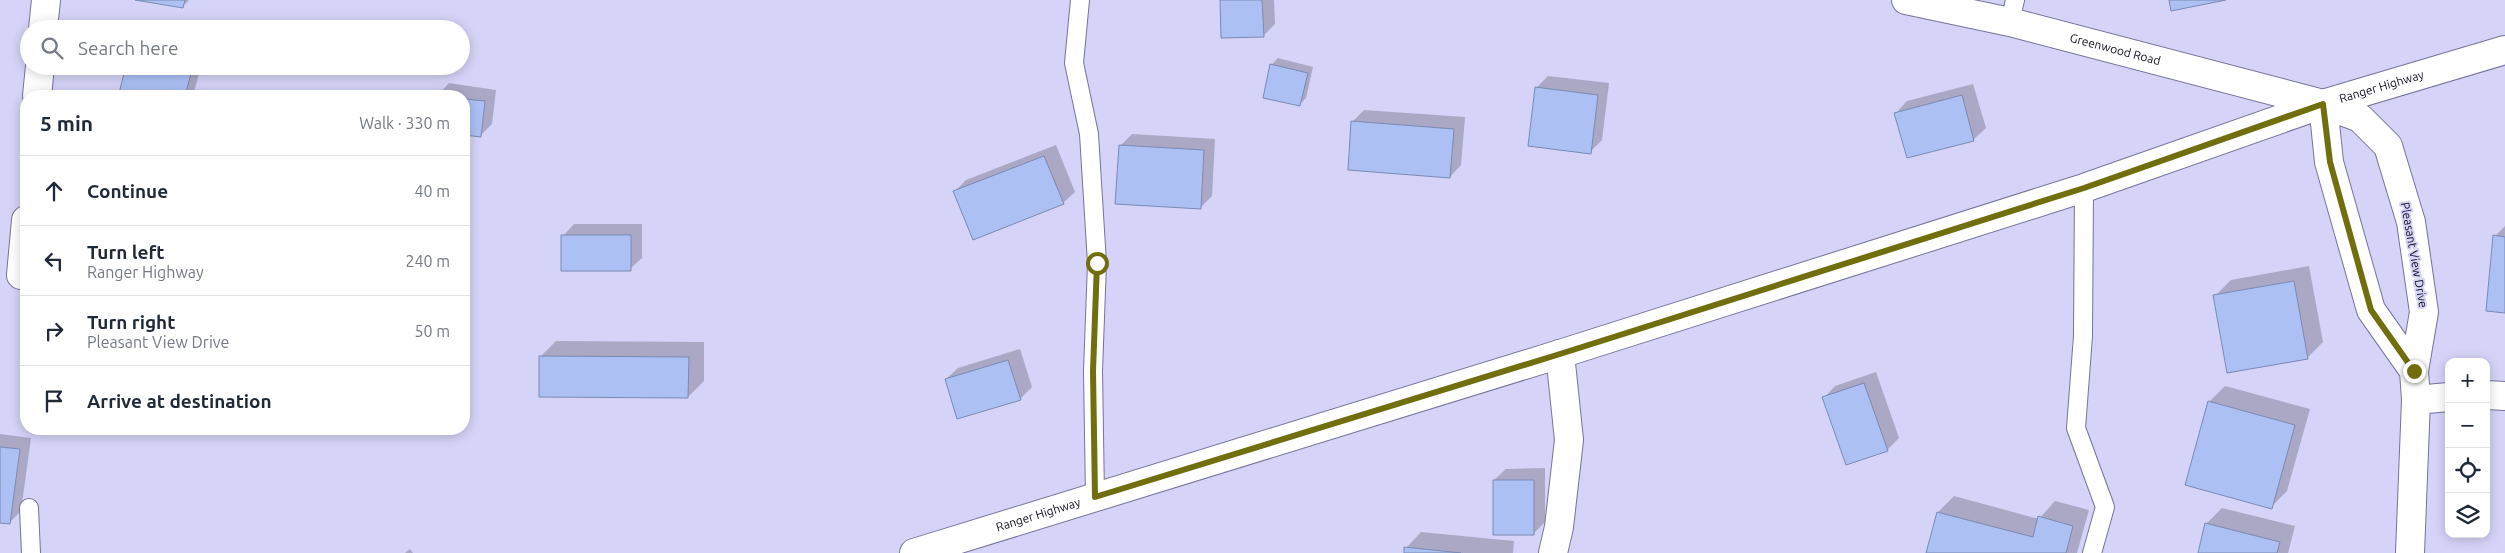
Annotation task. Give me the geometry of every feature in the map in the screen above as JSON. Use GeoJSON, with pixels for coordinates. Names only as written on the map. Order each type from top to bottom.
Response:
{"type":"FeatureCollection","features":[{"type":"Feature","properties":{"kind":"main road"},"geometry":{"type":"LineString","coordinates":[[44,20],[46,0]]}},
{"type":"Feature","properties":{"kind":"main road","name":"Greenwood Road"},"geometry":{"type":"LineString","coordinates":[[1906,0],[2013,11],[2323,104]]}},
{"type":"Feature","properties":{"kind":"main road","name":"Ranger Highway"},"geometry":{"type":"LineString","coordinates":[[914,553],[1560,354],[2084,188],[2323,104],[2505,50]]}},
{"type":"Feature","properties":{"kind":"main road"},"geometry":{"type":"LineString","coordinates":[[38,90],[39,75]]}},
{"type":"Feature","properties":{"kind":"main road"},"geometry":{"type":"LineString","coordinates":[[2323,104],[2330,162],[2371,310],[2414,371]]}},
{"type":"Feature","properties":{"kind":"main road","name":"Pleasant View Drive"},"geometry":{"type":"LineString","coordinates":[[2323,104],[2360,118],[2388,146],[2395,162],[2411,222],[2424,312],[2414,371],[2416,400],[2410,553]]}},
{"type":"Feature","properties":{"kind":"main road"},"geometry":{"type":"LineString","coordinates":[[1553,553],[1559,527],[1569,440],[1560,354]]}},
{"type":"Feature","properties":{"kind":"main road"},"geometry":{"type":"LineString","coordinates":[[2490,396],[2505,396]]}},
{"type":"Feature","properties":{"kind":"main road"},"geometry":{"type":"LineString","coordinates":[[2416,400],[2445,398]]}},
{"type":"Feature","properties":{"kind":"lane"},"geometry":{"type":"LineString","coordinates":[[1080,0],[1074,63],[1088,134],[1097,263],[1093,371],[1095,497]]}},
{"type":"Feature","properties":{"kind":"lane"},"geometry":{"type":"LineString","coordinates":[[2084,188],[2083,336],[2076,428],[2105,506],[2092,553]]}},
{"type":"Feature","properties":{"kind":"lane"},"geometry":{"type":"LineString","coordinates":[[29,508],[31,553]]}},
{"type":"Feature","properties":{"kind":"building"},"geometry":{"type":"Polygon","coordinates":[[[135,0],[185,0],[183,8],[135,0]]]}},
{"type":"Feature","properties":{"kind":"building"},"geometry":{"type":"Polygon","coordinates":[[[1220,0],[1262,0],[1264,37],[1221,38],[1220,0]]]}},
{"type":"Feature","properties":{"kind":"building"},"geometry":{"type":"Polygon","coordinates":[[[2169,0],[2226,0],[2171,11],[2169,0]]]}},
{"type":"Feature","properties":{"kind":"building"},"geometry":{"type":"Polygon","coordinates":[[[1270,64],[1308,73],[1300,106],[1263,98],[1270,64]]]}},
{"type":"Feature","properties":{"kind":"building"},"geometry":{"type":"Polygon","coordinates":[[[124,75],[191,75],[187,90],[120,90],[124,75]]]}},
{"type":"Feature","properties":{"kind":"building"},"geometry":{"type":"Polygon","coordinates":[[[1535,87],[1598,95],[1591,154],[1528,146],[1535,87]]]}},
{"type":"Feature","properties":{"kind":"building"},"geometry":{"type":"Polygon","coordinates":[[[1962,95],[1974,141],[1907,158],[1894,113],[1962,95]]]}},
{"type":"Feature","properties":{"kind":"building"},"geometry":{"type":"Polygon","coordinates":[[[470,100],[485,101],[481,137],[470,136],[470,100]]]}},
{"type":"Feature","properties":{"kind":"building"},"geometry":{"type":"Polygon","coordinates":[[[1351,121],[1454,129],[1450,178],[1348,170],[1351,121]]]}},
{"type":"Feature","properties":{"kind":"building"},"geometry":{"type":"Polygon","coordinates":[[[1119,145],[1204,150],[1201,209],[1115,204],[1119,145]]]}},
{"type":"Feature","properties":{"kind":"building"},"geometry":{"type":"Polygon","coordinates":[[[1044,156],[1064,204],[973,240],[953,191],[1044,156]]]}},
{"type":"Feature","properties":{"kind":"building"},"geometry":{"type":"Polygon","coordinates":[[[561,235],[631,235],[631,271],[561,271],[561,235]]]}},
{"type":"Feature","properties":{"kind":"building"},"geometry":{"type":"Polygon","coordinates":[[[2493,235],[2505,237],[2505,313],[2486,311],[2493,235]]]}},
{"type":"Feature","properties":{"kind":"building"},"geometry":{"type":"Polygon","coordinates":[[[2294,281],[2308,359],[2227,373],[2213,295],[2294,281]]]}},
{"type":"Feature","properties":{"kind":"building"},"geometry":{"type":"Polygon","coordinates":[[[539,356],[689,357],[688,398],[539,397],[539,356]]]}},
{"type":"Feature","properties":{"kind":"building"},"geometry":{"type":"Polygon","coordinates":[[[1008,360],[1021,400],[957,419],[945,379],[1008,360]]]}},
{"type":"Feature","properties":{"kind":"building"},"geometry":{"type":"Polygon","coordinates":[[[1864,383],[1888,451],[1846,465],[1822,397],[1864,383]]]}},
{"type":"Feature","properties":{"kind":"building"},"geometry":{"type":"Polygon","coordinates":[[[2208,401],[2295,425],[2272,509],[2185,485],[2208,401]]]}},
{"type":"Feature","properties":{"kind":"building"},"geometry":{"type":"Polygon","coordinates":[[[0,447],[20,449],[10,524],[0,523],[0,447]]]}},
{"type":"Feature","properties":{"kind":"building"},"geometry":{"type":"Polygon","coordinates":[[[1493,480],[1534,480],[1534,535],[1493,535],[1493,480]]]}},
{"type":"Feature","properties":{"kind":"building"},"geometry":{"type":"Polygon","coordinates":[[[1937,512],[2033,537],[2038,516],[2073,526],[2066,553],[1926,553],[1937,512]]]}},
{"type":"Feature","properties":{"kind":"building"},"geometry":{"type":"Polygon","coordinates":[[[2205,523],[2280,542],[2277,553],[2198,553],[2205,523]]]}},
{"type":"Feature","properties":{"kind":"building"},"geometry":{"type":"Polygon","coordinates":[[[1404,547],[1461,553],[1404,553],[1404,547]]]}},
{"type":"Feature","properties":{"kind":"route"},"geometry":{"type":"LineString","coordinates":[[1097,263],[1093,371],[1095,497],[1560,354],[2084,188],[2323,104],[2330,162],[2371,310],[2414,371]]}}]}
